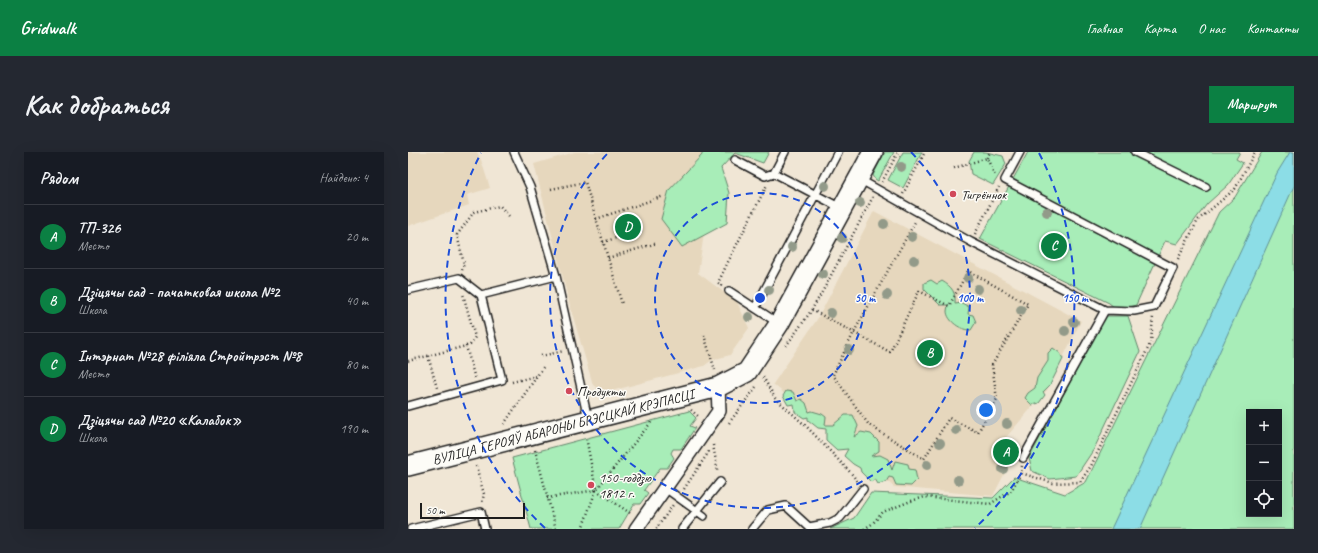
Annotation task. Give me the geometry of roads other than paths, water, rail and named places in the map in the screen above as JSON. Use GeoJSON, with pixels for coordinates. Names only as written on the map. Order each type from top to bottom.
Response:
{"type":"FeatureCollection","features":[{"type":"Feature","properties":{"kind":"main road","name":"ВУЛІЦА ГЕРОЯЎ АБАРОНЫ БРЭСЦКАЙ КРЭПАСЦІ"},"geometry":{"type":"LineString","coordinates":[[408,466],[587,428],[718,387],[747,372],[779,324],[873,152]]}},
{"type":"Feature","properties":{"kind":"street"},"geometry":{"type":"LineString","coordinates":[[636,529],[719,411],[718,387]]}},
{"type":"Feature","properties":{"kind":"lane"},"geometry":{"type":"LineString","coordinates":[[514,152],[530,187],[556,276],[587,428]]}},
{"type":"Feature","properties":{"kind":"lane"},"geometry":{"type":"LineString","coordinates":[[735,160],[765,176],[774,173],[785,152]]}},
{"type":"Feature","properties":{"kind":"lane"},"geometry":{"type":"LineString","coordinates":[[755,308],[838,152]]}},
{"type":"Feature","properties":{"kind":"lane"},"geometry":{"type":"LineString","coordinates":[[859,179],[971,242],[1105,310],[1134,311],[1154,307],[1173,268],[1005,180],[1020,152]]}},
{"type":"Feature","properties":{"kind":"lane"},"geometry":{"type":"LineString","coordinates":[[1135,152],[1206,187]]}},
{"type":"Feature","properties":{"kind":"lane"},"geometry":{"type":"LineString","coordinates":[[774,173],[843,209]]}},
{"type":"Feature","properties":{"kind":"lane"},"geometry":{"type":"LineString","coordinates":[[481,295],[556,276]]}},
{"type":"Feature","properties":{"kind":"lane"},"geometry":{"type":"LineString","coordinates":[[408,290],[459,278],[481,295],[502,380],[408,406]]}},
{"type":"Feature","properties":{"kind":"lane"},"geometry":{"type":"LineString","coordinates":[[729,291],[779,324]]}},
{"type":"Feature","properties":{"kind":"lane"},"geometry":{"type":"LineString","coordinates":[[1023,458],[1105,310]]}},
{"type":"Feature","properties":{"kind":"lane"},"geometry":{"type":"LineString","coordinates":[[682,529],[720,482]]}},
{"type":"Feature","properties":{"kind":"lane"},"geometry":{"type":"LineString","coordinates":[[665,488],[704,516]]}},
{"type":"Feature","properties":{"kind":"lane"},"geometry":{"type":"LineString","coordinates":[[752,529],[768,510],[786,506],[809,527],[830,522],[840,518],[863,489]]}},
{"type":"Feature","properties":{"kind":"lane"},"geometry":{"type":"LineString","coordinates":[[411,529],[481,512],[485,529]]}},
{"type":"Feature","properties":{"kind":"water"},"geometry":{"type":"Polygon","coordinates":[[[1290,152],[1294,152],[1294,186],[1140,529],[1111,529],[1277,173],[1290,152]]]}},
{"type":"Feature","properties":{"kind":"place","name":"Тигрённок"},"geometry":{"type":"Point","coordinates":[953,194]}},
{"type":"Feature","properties":{"kind":"place","name":"Дзіцячы сад №20 «Калабок»"},"geometry":{"type":"Point","coordinates":[628,227]}},
{"type":"Feature","properties":{"kind":"place","name":"Інтэрнат №28 фiлiяла Стройтрэст №8"},"geometry":{"type":"Point","coordinates":[1054,246]}},
{"type":"Feature","properties":{"kind":"place","name":"Дзіцячы сад - пачатковая школа №2"},"geometry":{"type":"Point","coordinates":[930,353]}},
{"type":"Feature","properties":{"kind":"place","name":"Продукты"},"geometry":{"type":"Point","coordinates":[569,391]}},
{"type":"Feature","properties":{"kind":"place","name":"ТП-326"},"geometry":{"type":"Point","coordinates":[1006,452]}},
{"type":"Feature","properties":{"kind":"place","name":"150-годдзю 1812 г."},"geometry":{"type":"Point","coordinates":[591,485]}}]}
